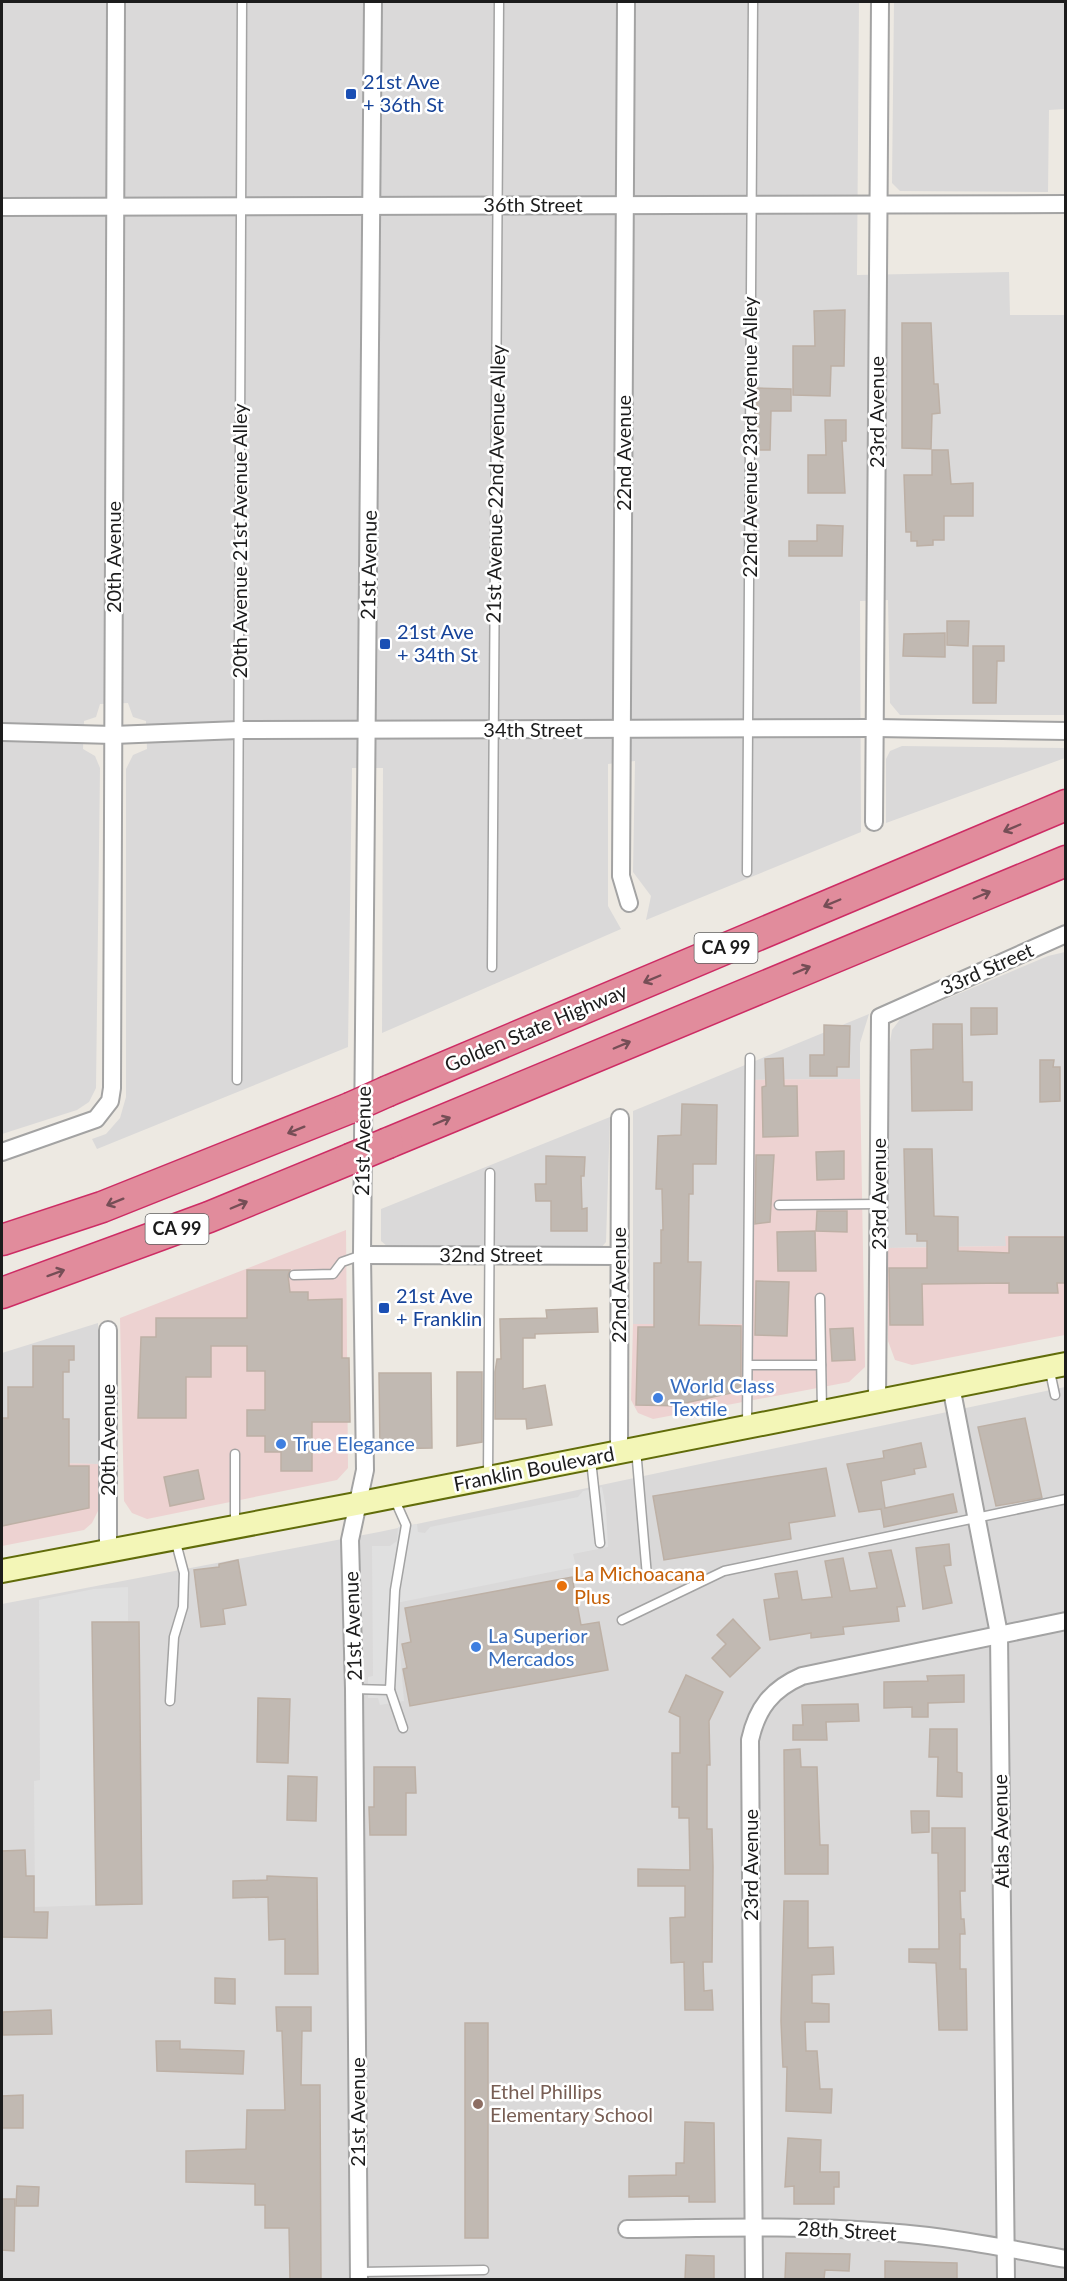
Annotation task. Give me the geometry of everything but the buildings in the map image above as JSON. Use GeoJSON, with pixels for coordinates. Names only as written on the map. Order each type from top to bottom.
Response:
{"type":"FeatureCollection","features":[{"type":"Feature","properties":{"kind":"highway","name":"Golden State Highway"},"geometry":{"type":"LineString","coordinates":[[2,1240],[102,1207],[350,1108],[1065,805]]}},
{"type":"Feature","properties":{"kind":"highway","name":"CA 99"},"geometry":{"type":"LineString","coordinates":[[2,1293],[209,1217],[1065,861]]}},
{"type":"Feature","properties":{"kind":"main road","name":"Franklin Boulevard"},"geometry":{"type":"LineString","coordinates":[[2,1571],[393,1497],[1057,1365]]}},
{"type":"Feature","properties":{"kind":"street","name":"20th Avenue"},"geometry":{"type":"LineString","coordinates":[[2,1152],[85,1124],[104,1112],[110,1101],[112,1088],[116,2]]}},
{"type":"Feature","properties":{"kind":"street","name":"21st Avenue"},"geometry":{"type":"LineString","coordinates":[[359,2276],[354,1689],[350,1540],[365,1470],[362,1255],[373,2]]}},
{"type":"Feature","properties":{"kind":"street","name":"22nd Avenue"},"geometry":{"type":"LineString","coordinates":[[626,2],[621,876],[629,903]]}},
{"type":"Feature","properties":{"kind":"street","name":"23rd Avenue"},"geometry":{"type":"LineString","coordinates":[[874,822],[880,2]]}},
{"type":"Feature","properties":{"kind":"street","name":"36th Street"},"geometry":{"type":"LineString","coordinates":[[2,207],[1065,204]]}},
{"type":"Feature","properties":{"kind":"street","name":"34th Street"},"geometry":{"type":"LineString","coordinates":[[2,732],[113,735],[239,730],[875,728],[1065,731]]}},
{"type":"Feature","properties":{"kind":"street","name":"33rd Street"},"geometry":{"type":"LineString","coordinates":[[908,1005],[1065,934]]}},
{"type":"Feature","properties":{"kind":"street","name":"23rd Avenue"},"geometry":{"type":"LineString","coordinates":[[877,1401],[880,1017],[908,1005]]}},
{"type":"Feature","properties":{"kind":"street","name":"22nd Avenue"},"geometry":{"type":"LineString","coordinates":[[620,1118],[620,1256],[627,1450]]}},
{"type":"Feature","properties":{"kind":"street","name":"32nd Street"},"geometry":{"type":"LineString","coordinates":[[362,1255],[620,1256]]}},
{"type":"Feature","properties":{"kind":"street","name":"20th Avenue"},"geometry":{"type":"LineString","coordinates":[[108,1330],[108,1551]]}},
{"type":"Feature","properties":{"kind":"street","name":"Atlas Avenue"},"geometry":{"type":"LineString","coordinates":[[951,1386],[999,1634],[1006,2280]]}},
{"type":"Feature","properties":{"kind":"street","name":"23rd Avenue"},"geometry":{"type":"LineString","coordinates":[[754,2280],[750,1740],[754,1724],[769,1696],[784,1684],[802,1676],[1065,1621]]}},
{"type":"Feature","properties":{"kind":"street","name":"28th Street"},"geometry":{"type":"LineString","coordinates":[[627,2229],[754,2228],[887,2232],[1005,2248],[1065,2259]]}},
{"type":"Feature","properties":{"kind":"lane","name":"20th Avenue 21st Avenue Alley"},"geometry":{"type":"LineString","coordinates":[[237,1080],[242,2]]}},
{"type":"Feature","properties":{"kind":"lane","name":"21st Avenue 22nd Avenue Alley"},"geometry":{"type":"LineString","coordinates":[[492,967],[499,2]]}},
{"type":"Feature","properties":{"kind":"lane","name":"22nd Avenue 23rd Avenue Alley"},"geometry":{"type":"LineString","coordinates":[[747,872],[753,2]]}},
{"type":"Feature","properties":{"kind":"lane"},"geometry":{"type":"LineString","coordinates":[[747,1427],[750,1058]]}},
{"type":"Feature","properties":{"kind":"lane"},"geometry":{"type":"LineString","coordinates":[[488,1478],[490,1173]]}},
{"type":"Feature","properties":{"kind":"lane"},"geometry":{"type":"LineString","coordinates":[[779,1205],[879,1204]]}},
{"type":"Feature","properties":{"kind":"lane"},"geometry":{"type":"LineString","coordinates":[[294,1275],[333,1274],[342,1262],[362,1255]]}},
{"type":"Feature","properties":{"kind":"lane"},"geometry":{"type":"LineString","coordinates":[[820,1298],[822,1412]]}},
{"type":"Feature","properties":{"kind":"lane"},"geometry":{"type":"LineString","coordinates":[[748,1365],[821,1365]]}},
{"type":"Feature","properties":{"kind":"lane"},"geometry":{"type":"LineString","coordinates":[[1055,1395],[1057,1365]]}},
{"type":"Feature","properties":{"kind":"lane"},"geometry":{"type":"LineString","coordinates":[[627,1450],[647,1576]]}},
{"type":"Feature","properties":{"kind":"lane"},"geometry":{"type":"LineString","coordinates":[[235,1454],[235,1527]]}},
{"type":"Feature","properties":{"kind":"lane"},"geometry":{"type":"LineString","coordinates":[[591,1458],[600,1543]]}},
{"type":"Feature","properties":{"kind":"lane"},"geometry":{"type":"LineString","coordinates":[[393,1497],[406,1525],[395,1590],[390,1690],[403,1728]]}},
{"type":"Feature","properties":{"kind":"lane"},"geometry":{"type":"LineString","coordinates":[[622,1620],[723,1571],[1065,1499]]}},
{"type":"Feature","properties":{"kind":"lane"},"geometry":{"type":"LineString","coordinates":[[170,1701],[174,1638],[183,1607],[184,1573],[175,1538]]}},
{"type":"Feature","properties":{"kind":"lane"},"geometry":{"type":"LineString","coordinates":[[354,1689],[390,1690]]}},
{"type":"Feature","properties":{"kind":"lane"},"geometry":{"type":"LineString","coordinates":[[359,2276],[484,2270]]}},
{"type":"Feature","properties":{"kind":"shaded area"},"geometry":{"type":"Polygon","coordinates":[[[2,2],[859,2],[857,275],[1009,272],[1010,315],[1065,315],[1065,715],[900,715],[890,703],[888,600],[860,601],[861,832],[646,920],[651,896],[633,872],[635,761],[608,764],[608,906],[621,929],[382,1033],[383,768],[352,768],[348,1047],[97,1149],[92,1139],[106,1134],[120,1118],[126,1097],[126,769],[133,755],[147,749],[146,721],[133,717],[128,703],[100,704],[96,717],[84,721],[83,749],[95,756],[100,768],[96,1088],[89,1102],[77,1110],[2,1134],[2,2]]]}},
{"type":"Feature","properties":{"kind":"shaded area"},"geometry":{"type":"Polygon","coordinates":[[[894,2],[1065,2],[1065,109],[1049,110],[1048,192],[900,191],[892,183],[894,2]]]}},
{"type":"Feature","properties":{"kind":"shaded area"},"geometry":{"type":"Polygon","coordinates":[[[902,746],[1065,748],[1065,758],[886,823],[886,759],[890,751],[902,746]]]}},
{"type":"Feature","properties":{"kind":"shaded area"},"geometry":{"type":"Polygon","coordinates":[[[1065,952],[1065,1236],[1006,1236],[1006,1246],[887,1248],[888,1054],[892,1030],[901,1018],[1048,956],[1065,952]]]}},
{"type":"Feature","properties":{"kind":"shaded area"},"geometry":{"type":"Polygon","coordinates":[[[869,1014],[860,1043],[860,1079],[747,1080],[746,1324],[633,1324],[633,1111],[869,1014]]]}},
{"type":"Feature","properties":{"kind":"shaded area"},"geometry":{"type":"Polygon","coordinates":[[[860,1079],[865,1367],[849,1382],[653,1419],[638,1413],[631,1400],[633,1324],[745,1324],[747,1080],[860,1079]]]}},
{"type":"Feature","properties":{"kind":"shaded area"},"geometry":{"type":"Polygon","coordinates":[[[610,1117],[606,1242],[600,1249],[388,1247],[381,1241],[381,1209],[610,1117]]]}},
{"type":"Feature","properties":{"kind":"shaded area"},"geometry":{"type":"Polygon","coordinates":[[[346,1230],[348,1468],[337,1480],[147,1519],[132,1513],[124,1501],[120,1318],[346,1230]]]}},
{"type":"Feature","properties":{"kind":"shaded area"},"geometry":{"type":"Polygon","coordinates":[[[1005,1236],[1065,1236],[1065,1335],[912,1365],[895,1360],[888,1341],[887,1248],[1006,1246],[1005,1236]]]}},
{"type":"Feature","properties":{"kind":"shaded area"},"geometry":{"type":"Polygon","coordinates":[[[98,1323],[98,1464],[2,1462],[2,1353],[98,1323]]]}},
{"type":"Feature","properties":{"kind":"shaded area"},"geometry":{"type":"Polygon","coordinates":[[[1065,1387],[1065,2279],[2,2279],[2,1604],[379,1532],[1065,1387]]]}},
{"type":"Feature","properties":{"kind":"shaded area"},"geometry":{"type":"Polygon","coordinates":[[[2,1462],[98,1464],[98,1511],[92,1523],[84,1530],[2,1546],[2,1462]]]}},
{"type":"Feature","properties":{"kind":"shaded area"},"geometry":{"type":"Polygon","coordinates":[[[602,1487],[606,1508],[608,1547],[573,1554],[576,1567],[396,1603],[404,1701],[380,1705],[378,1698],[368,1698],[368,1677],[373,1676],[372,1546],[390,1546],[397,1541],[398,1527],[417,1524],[418,1532],[425,1533],[430,1527],[578,1497],[583,1491],[602,1487]]]}},
{"type":"Feature","properties":{"kind":"shaded area"},"geometry":{"type":"Polygon","coordinates":[[[128,1587],[128,1621],[92,1622],[96,1905],[35,1907],[34,1781],[40,1780],[39,1600],[94,1589],[128,1587]]]}},
{"type":"Feature","properties":{"kind":"place","name":"21st Ave + 36th St"},"geometry":{"type":"Point","coordinates":[351,94]}},
{"type":"Feature","properties":{"kind":"place","name":"21st Ave + 34th St"},"geometry":{"type":"Point","coordinates":[385,644]}},
{"type":"Feature","properties":{"kind":"place","name":"21st Ave + Franklin"},"geometry":{"type":"Point","coordinates":[384,1308]}},
{"type":"Feature","properties":{"kind":"place","name":"World Class Textile"},"geometry":{"type":"Point","coordinates":[658,1398]}},
{"type":"Feature","properties":{"kind":"place","name":"True Elegance"},"geometry":{"type":"Point","coordinates":[281,1444]}},
{"type":"Feature","properties":{"kind":"place","name":"La Michoacana Plus"},"geometry":{"type":"Point","coordinates":[562,1586]}},
{"type":"Feature","properties":{"kind":"place","name":"La Superior Mercados"},"geometry":{"type":"Point","coordinates":[476,1647]}},
{"type":"Feature","properties":{"kind":"place","name":"Ethel Phillips Elementary School"},"geometry":{"type":"Point","coordinates":[478,2104]}}]}
